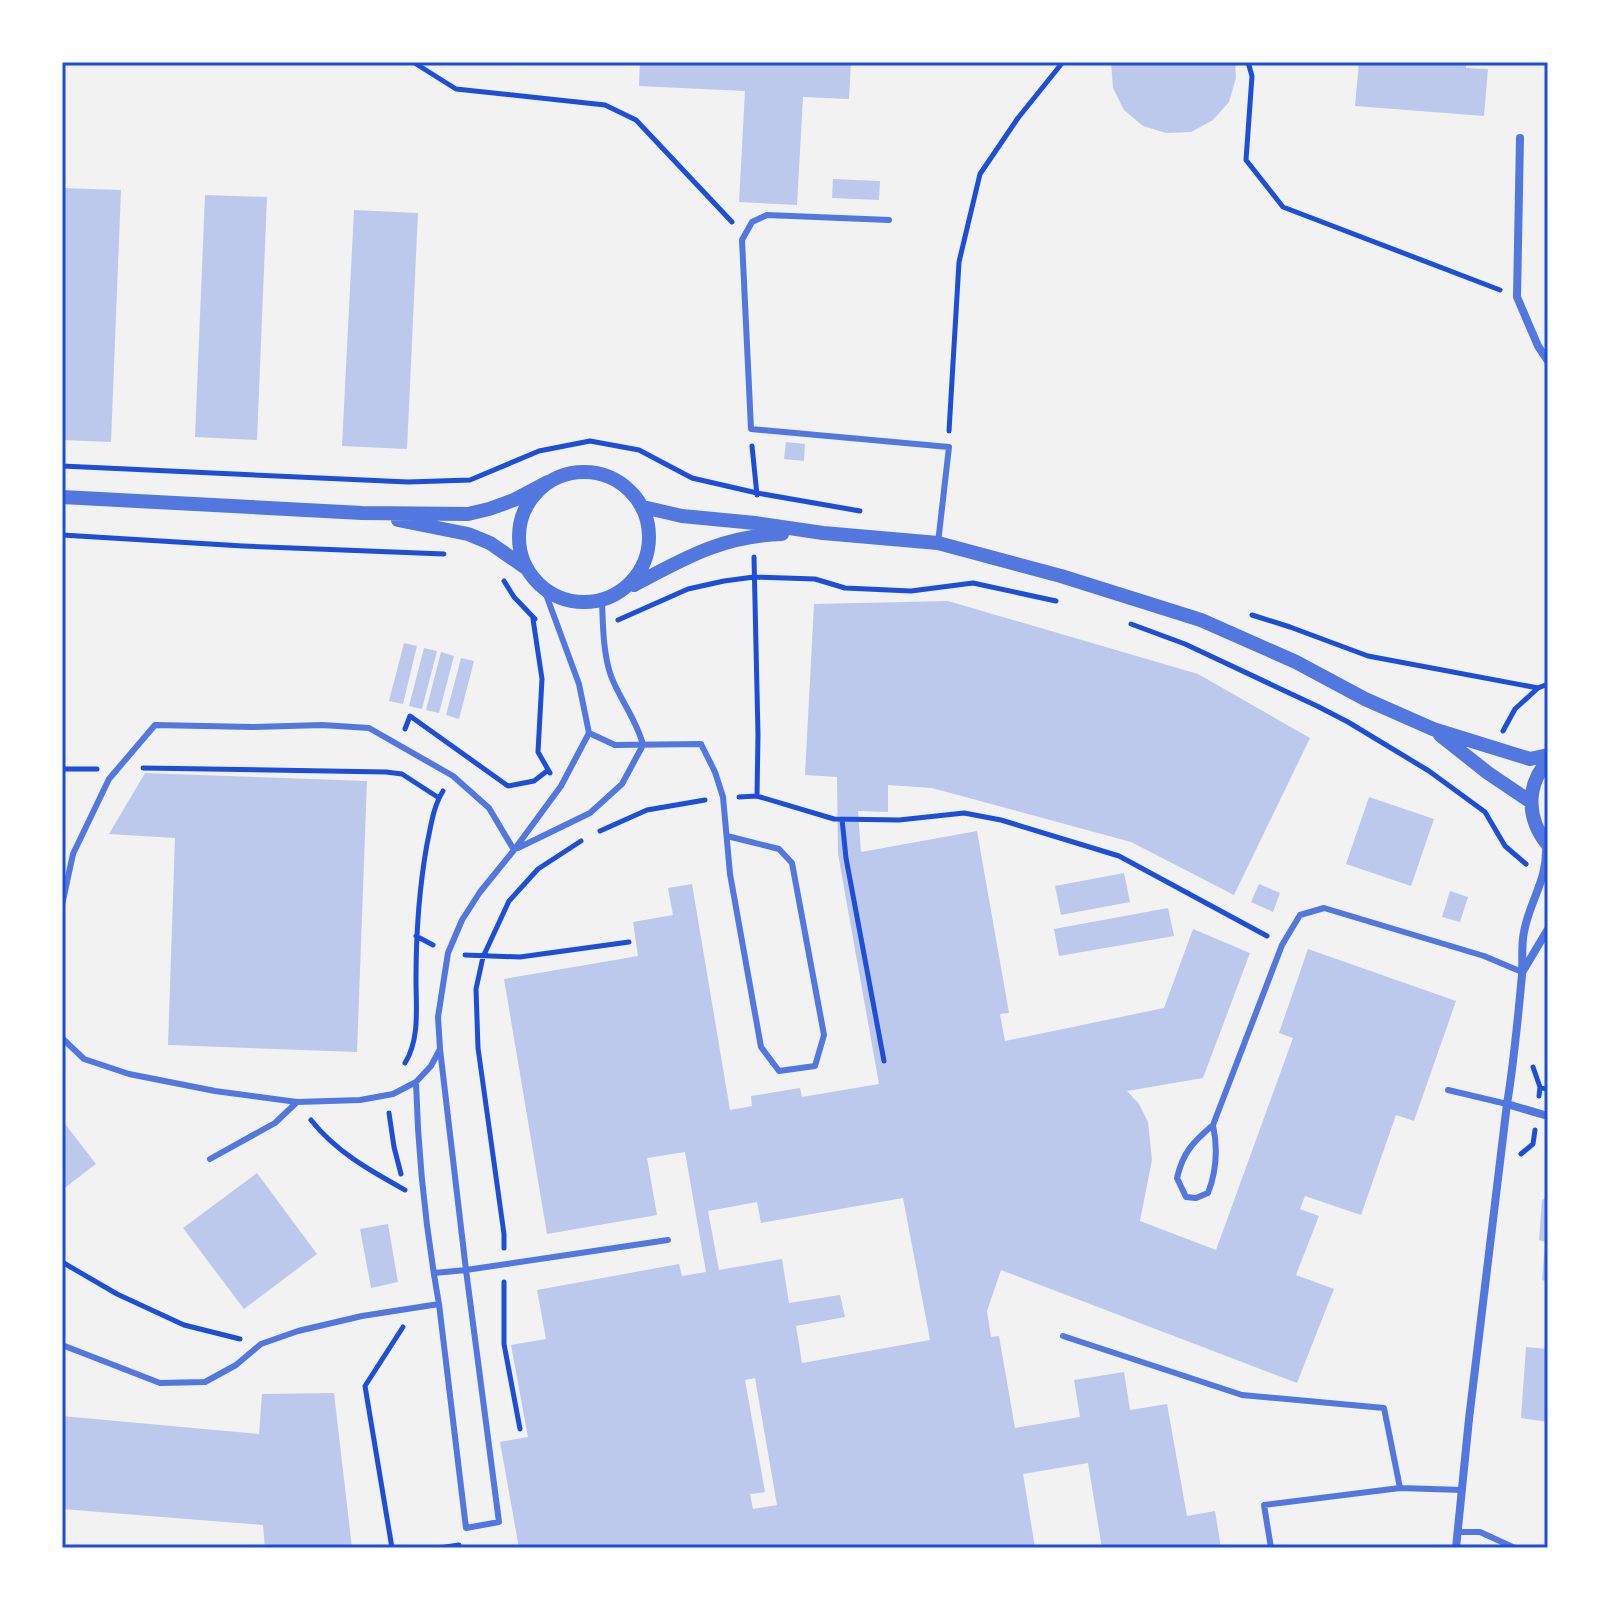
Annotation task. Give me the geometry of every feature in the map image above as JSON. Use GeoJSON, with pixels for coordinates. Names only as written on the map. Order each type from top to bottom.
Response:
{"type":"FeatureCollection","features":[{"type":"Feature","properties":{"kind":"street"},"geometry":{"type":"LineString","coordinates":[[1520,138],[1517,297],[1538,346],[1548,361]]}},
{"type":"Feature","properties":{"kind":"street"},"geometry":{"type":"LineString","coordinates":[[62,497],[362,513],[468,514],[514,500],[568,473],[590,472],[611,477],[629,489],[643,507],[650,531],[643,567],[629,586],[619,593]]}},
{"type":"Feature","properties":{"kind":"street"},"geometry":{"type":"LineString","coordinates":[[548,482],[534,495],[523,512],[519,550],[534,580],[557,597],[571,602],[602,601],[711,546],[754,529]]}},
{"type":"Feature","properties":{"kind":"street"},"geometry":{"type":"LineString","coordinates":[[643,507],[754,529],[938,543],[1061,576],[1201,620],[1433,729],[1530,759],[1548,758]]}},
{"type":"Feature","properties":{"kind":"street"},"geometry":{"type":"LineString","coordinates":[[362,513],[468,534],[490,543],[527,569]]}},
{"type":"Feature","properties":{"kind":"street"},"geometry":{"type":"LineString","coordinates":[[1433,729],[1488,773],[1531,802]]}},
{"type":"Feature","properties":{"kind":"street"},"geometry":{"type":"LineString","coordinates":[[1456,1548],[1507,1104],[1514,1066],[1523,933],[1545,874],[1547,857],[1547,844],[1538,831],[1531,802],[1534,784],[1548,758]]}},
{"type":"Feature","properties":{"kind":"street"},"geometry":{"type":"LineString","coordinates":[[1522,972],[1548,929]]}},
{"type":"Feature","properties":{"kind":"street"},"geometry":{"type":"LineString","coordinates":[[1507,1104],[1548,1116]]}},
{"type":"Feature","properties":{"kind":"lane"},"geometry":{"type":"LineString","coordinates":[[889,220],[767,215],[752,222],[742,240],[751,429],[949,447],[938,543]]}},
{"type":"Feature","properties":{"kind":"lane"},"geometry":{"type":"LineString","coordinates":[[416,1082],[417,1126],[466,1528],[499,1522],[466,1270],[438,1017],[448,953],[468,911],[561,786],[589,733],[579,684],[544,589]]}},
{"type":"Feature","properties":{"kind":"lane"},"geometry":{"type":"LineString","coordinates":[[514,850],[590,813],[622,784],[643,745],[639,730],[610,673],[602,601]]}},
{"type":"Feature","properties":{"kind":"lane"},"geometry":{"type":"LineString","coordinates":[[62,905],[73,854],[109,779],[155,725],[369,728],[453,776],[489,808],[514,850]]}},
{"type":"Feature","properties":{"kind":"lane"},"geometry":{"type":"LineString","coordinates":[[589,733],[615,745],[701,744],[723,797],[730,874],[761,1047],[779,1071],[815,1066],[824,1035],[792,863],[779,849],[727,836]]}},
{"type":"Feature","properties":{"kind":"lane"},"geometry":{"type":"LineString","coordinates":[[1213,1125],[1218,1149],[1214,1179],[1208,1193],[1196,1198],[1186,1197],[1177,1178],[1181,1161],[1194,1140],[1213,1125],[1282,945],[1300,915],[1324,908],[1484,956],[1522,972]]}},
{"type":"Feature","properties":{"kind":"lane"},"geometry":{"type":"LineString","coordinates":[[62,1038],[84,1059],[129,1074],[215,1091],[297,1102],[360,1100],[393,1094],[416,1082],[431,1066],[440,1049]]}},
{"type":"Feature","properties":{"kind":"lane"},"geometry":{"type":"LineString","coordinates":[[1448,1090],[1507,1104]]}},
{"type":"Feature","properties":{"kind":"lane"},"geometry":{"type":"LineString","coordinates":[[210,1159],[275,1123],[297,1102]]}},
{"type":"Feature","properties":{"kind":"lane"},"geometry":{"type":"LineString","coordinates":[[434,1273],[668,1240]]}},
{"type":"Feature","properties":{"kind":"lane"},"geometry":{"type":"LineString","coordinates":[[62,1345],[160,1383],[205,1382],[236,1365],[261,1344],[298,1331],[362,1316],[439,1304]]}},
{"type":"Feature","properties":{"kind":"lane"},"geometry":{"type":"LineString","coordinates":[[1063,1336],[1242,1395],[1384,1408],[1400,1488]]}},
{"type":"Feature","properties":{"kind":"lane"},"geometry":{"type":"LineString","coordinates":[[1271,1548],[1264,1505],[1400,1488],[1462,1490]]}},
{"type":"Feature","properties":{"kind":"lane"},"geometry":{"type":"LineString","coordinates":[[1457,1532],[1480,1532],[1515,1548]]}},
{"type":"Feature","properties":{"kind":"path"},"geometry":{"type":"LineString","coordinates":[[413,62],[456,89],[605,105],[636,120],[730,218],[742,240]]}},
{"type":"Feature","properties":{"kind":"path"},"geometry":{"type":"LineString","coordinates":[[949,447],[959,262],[980,174],[1018,118],[1063,62]]}},
{"type":"Feature","properties":{"kind":"path"},"geometry":{"type":"LineString","coordinates":[[1248,62],[1252,76],[1246,160],[1283,207],[1517,297]]}},
{"type":"Feature","properties":{"kind":"path"},"geometry":{"type":"LineString","coordinates":[[751,429],[757,493],[754,529],[757,796]]}},
{"type":"Feature","properties":{"kind":"path"},"geometry":{"type":"LineString","coordinates":[[62,466],[408,482]]}},
{"type":"Feature","properties":{"kind":"path"},"geometry":{"type":"LineString","coordinates":[[62,535],[456,554]]}},
{"type":"Feature","properties":{"kind":"path"},"geometry":{"type":"LineString","coordinates":[[603,627],[688,589],[754,577],[815,579],[845,588],[911,591],[973,583],[1062,602]]}},
{"type":"Feature","properties":{"kind":"path"},"geometry":{"type":"LineString","coordinates":[[502,579],[532,618],[559,628]]}},
{"type":"Feature","properties":{"kind":"path"},"geometry":{"type":"LineString","coordinates":[[410,716],[508,786],[534,781],[548,770],[538,752],[542,679],[532,618]]}},
{"type":"Feature","properties":{"kind":"path"},"geometry":{"type":"LineString","coordinates":[[1117,620],[1185,644],[1348,722],[1429,771],[1485,812],[1505,846],[1522,861],[1545,874]]}},
{"type":"Feature","properties":{"kind":"path"},"geometry":{"type":"LineString","coordinates":[[1368,656],[1538,688],[1548,684]]}},
{"type":"Feature","properties":{"kind":"path"},"geometry":{"type":"LineString","coordinates":[[297,1102],[319,1130],[358,1164],[406,1190],[394,1147],[385,1076],[405,1064],[413,1050],[420,884],[432,817],[439,798],[466,757]]}},
{"type":"Feature","properties":{"kind":"path"},"geometry":{"type":"LineString","coordinates":[[62,769],[386,772],[402,774],[439,798]]}},
{"type":"Feature","properties":{"kind":"path"},"geometry":{"type":"LineString","coordinates":[[596,833],[647,810],[723,797],[757,796],[834,819],[899,820],[964,813],[1001,820],[1119,856],[1282,945]]}},
{"type":"Feature","properties":{"kind":"path"},"geometry":{"type":"LineString","coordinates":[[842,819],[846,858],[884,1061]]}},
{"type":"Feature","properties":{"kind":"path"},"geometry":{"type":"LineString","coordinates":[[520,1429],[504,1344],[504,1234],[478,1048],[476,989],[483,957],[509,901],[538,869],[585,839]]}},
{"type":"Feature","properties":{"kind":"path"},"geometry":{"type":"LineString","coordinates":[[416,936],[448,953],[483,957],[520,957],[629,942]]}},
{"type":"Feature","properties":{"kind":"path"},"geometry":{"type":"LineString","coordinates":[[1540,1087],[1548,1090]]}},
{"type":"Feature","properties":{"kind":"path"},"geometry":{"type":"LineString","coordinates":[[62,1262],[117,1294],[184,1325],[261,1344]]}},
{"type":"Feature","properties":{"kind":"path"},"geometry":{"type":"LineString","coordinates":[[392,1548],[365,1386],[413,1308]]}},
{"type":"Feature","properties":{"kind":"building"},"geometry":{"type":"Polygon","coordinates":[[[640,62],[851,62],[849,99],[803,97],[797,205],[739,202],[745,91],[639,86],[640,62]]]}},
{"type":"Feature","properties":{"kind":"building"},"geometry":{"type":"Polygon","coordinates":[[[1111,62],[1235,62],[1236,78],[1229,102],[1213,120],[1191,132],[1166,133],[1143,126],[1124,110],[1113,88],[1111,62]]]}},
{"type":"Feature","properties":{"kind":"building"},"geometry":{"type":"Polygon","coordinates":[[[1359,62],[1466,62],[1466,68],[1488,69],[1484,116],[1355,106],[1359,62]]]}},
{"type":"Feature","properties":{"kind":"building"},"geometry":{"type":"Polygon","coordinates":[[[833,179],[880,181],[879,200],[832,198],[833,179]]]}},
{"type":"Feature","properties":{"kind":"building"},"geometry":{"type":"Polygon","coordinates":[[[62,188],[121,190],[111,442],[62,440],[62,188]]]}},
{"type":"Feature","properties":{"kind":"building"},"geometry":{"type":"Polygon","coordinates":[[[205,195],[267,197],[257,440],[195,437],[205,195]]]}},
{"type":"Feature","properties":{"kind":"building"},"geometry":{"type":"Polygon","coordinates":[[[354,210],[418,213],[407,449],[342,446],[354,210]]]}},
{"type":"Feature","properties":{"kind":"building"},"geometry":{"type":"Polygon","coordinates":[[[786,442],[805,444],[804,461],[784,459],[786,442]]]}},
{"type":"Feature","properties":{"kind":"building"},"geometry":{"type":"Polygon","coordinates":[[[948,601],[1198,674],[1310,738],[1234,895],[1131,842],[932,788],[888,785],[888,812],[858,811],[861,852],[977,831],[1009,1013],[1000,1014],[1005,1041],[1164,1008],[1193,929],[1250,953],[1203,1078],[1127,1091],[1139,1104],[1148,1122],[1152,1160],[1140,1221],[1216,1250],[1293,1038],[1279,1033],[1308,949],[1456,1001],[1414,1121],[1396,1115],[1361,1215],[1305,1196],[1300,1209],[1319,1216],[1296,1275],[1334,1289],[1297,1383],[1001,1270],[987,1311],[991,1337],[999,1336],[1015,1428],[1080,1417],[1074,1380],[1124,1372],[1130,1410],[1167,1404],[1187,1516],[1215,1511],[1221,1548],[1102,1548],[1088,1463],[1023,1474],[1035,1548],[519,1548],[500,1442],[528,1437],[511,1345],[546,1339],[537,1290],[679,1264],[682,1276],[706,1272],[685,1152],[647,1158],[657,1215],[547,1234],[504,979],[638,956],[633,922],[673,915],[668,888],[692,884],[730,1110],[752,1106],[751,1096],[800,1088],[802,1097],[879,1084],[838,854],[837,777],[805,775],[814,604],[948,601]],[[903,1198],[761,1223],[757,1202],[708,1211],[719,1270],[782,1259],[789,1303],[840,1295],[845,1317],[796,1326],[802,1363],[930,1340],[903,1198]],[[755,1378],[745,1380],[765,1492],[750,1494],[753,1509],[777,1505],[755,1378]]]}},
{"type":"Feature","properties":{"kind":"building"},"geometry":{"type":"Polygon","coordinates":[[[404,643],[417,646],[403,704],[389,701],[404,643]]]}},
{"type":"Feature","properties":{"kind":"building"},"geometry":{"type":"Polygon","coordinates":[[[424,648],[437,651],[422,709],[409,706],[424,648]]]}},
{"type":"Feature","properties":{"kind":"building"},"geometry":{"type":"Polygon","coordinates":[[[441,652],[454,656],[439,713],[426,710],[441,652]]]}},
{"type":"Feature","properties":{"kind":"building"},"geometry":{"type":"Polygon","coordinates":[[[461,658],[474,661],[459,719],[446,715],[461,658]]]}},
{"type":"Feature","properties":{"kind":"building"},"geometry":{"type":"Polygon","coordinates":[[[145,773],[367,781],[357,1052],[168,1045],[175,838],[109,834],[145,773]]]}},
{"type":"Feature","properties":{"kind":"building"},"geometry":{"type":"Polygon","coordinates":[[[1369,797],[1434,819],[1411,886],[1346,864],[1369,797]]]}},
{"type":"Feature","properties":{"kind":"building"},"geometry":{"type":"Polygon","coordinates":[[[1124,873],[1130,902],[1061,915],[1055,886],[1124,873]]]}},
{"type":"Feature","properties":{"kind":"building"},"geometry":{"type":"Polygon","coordinates":[[[1259,884],[1280,893],[1273,912],[1251,902],[1259,884]]]}},
{"type":"Feature","properties":{"kind":"building"},"geometry":{"type":"Polygon","coordinates":[[[1450,891],[1468,897],[1460,922],[1442,917],[1450,891]]]}},
{"type":"Feature","properties":{"kind":"building"},"geometry":{"type":"Polygon","coordinates":[[[1168,908],[1174,936],[1059,956],[1054,929],[1168,908]]]}},
{"type":"Feature","properties":{"kind":"building"},"geometry":{"type":"Polygon","coordinates":[[[62,1120],[96,1164],[62,1190],[62,1120]]]}},
{"type":"Feature","properties":{"kind":"building"},"geometry":{"type":"Polygon","coordinates":[[[257,1173],[317,1254],[244,1309],[183,1228],[257,1173]]]}},
{"type":"Feature","properties":{"kind":"building"},"geometry":{"type":"Polygon","coordinates":[[[1548,1196],[1548,1283],[1542,1280],[1545,1242],[1539,1240],[1542,1200],[1548,1196]]]}},
{"type":"Feature","properties":{"kind":"building"},"geometry":{"type":"Polygon","coordinates":[[[388,1224],[398,1282],[371,1288],[360,1229],[388,1224]]]}},
{"type":"Feature","properties":{"kind":"building"},"geometry":{"type":"Polygon","coordinates":[[[1526,1347],[1548,1349],[1548,1422],[1521,1418],[1526,1347]]]}},
{"type":"Feature","properties":{"kind":"building"},"geometry":{"type":"Polygon","coordinates":[[[334,1393],[352,1548],[265,1548],[263,1525],[62,1509],[62,1416],[259,1434],[262,1394],[334,1393]]]}}]}
